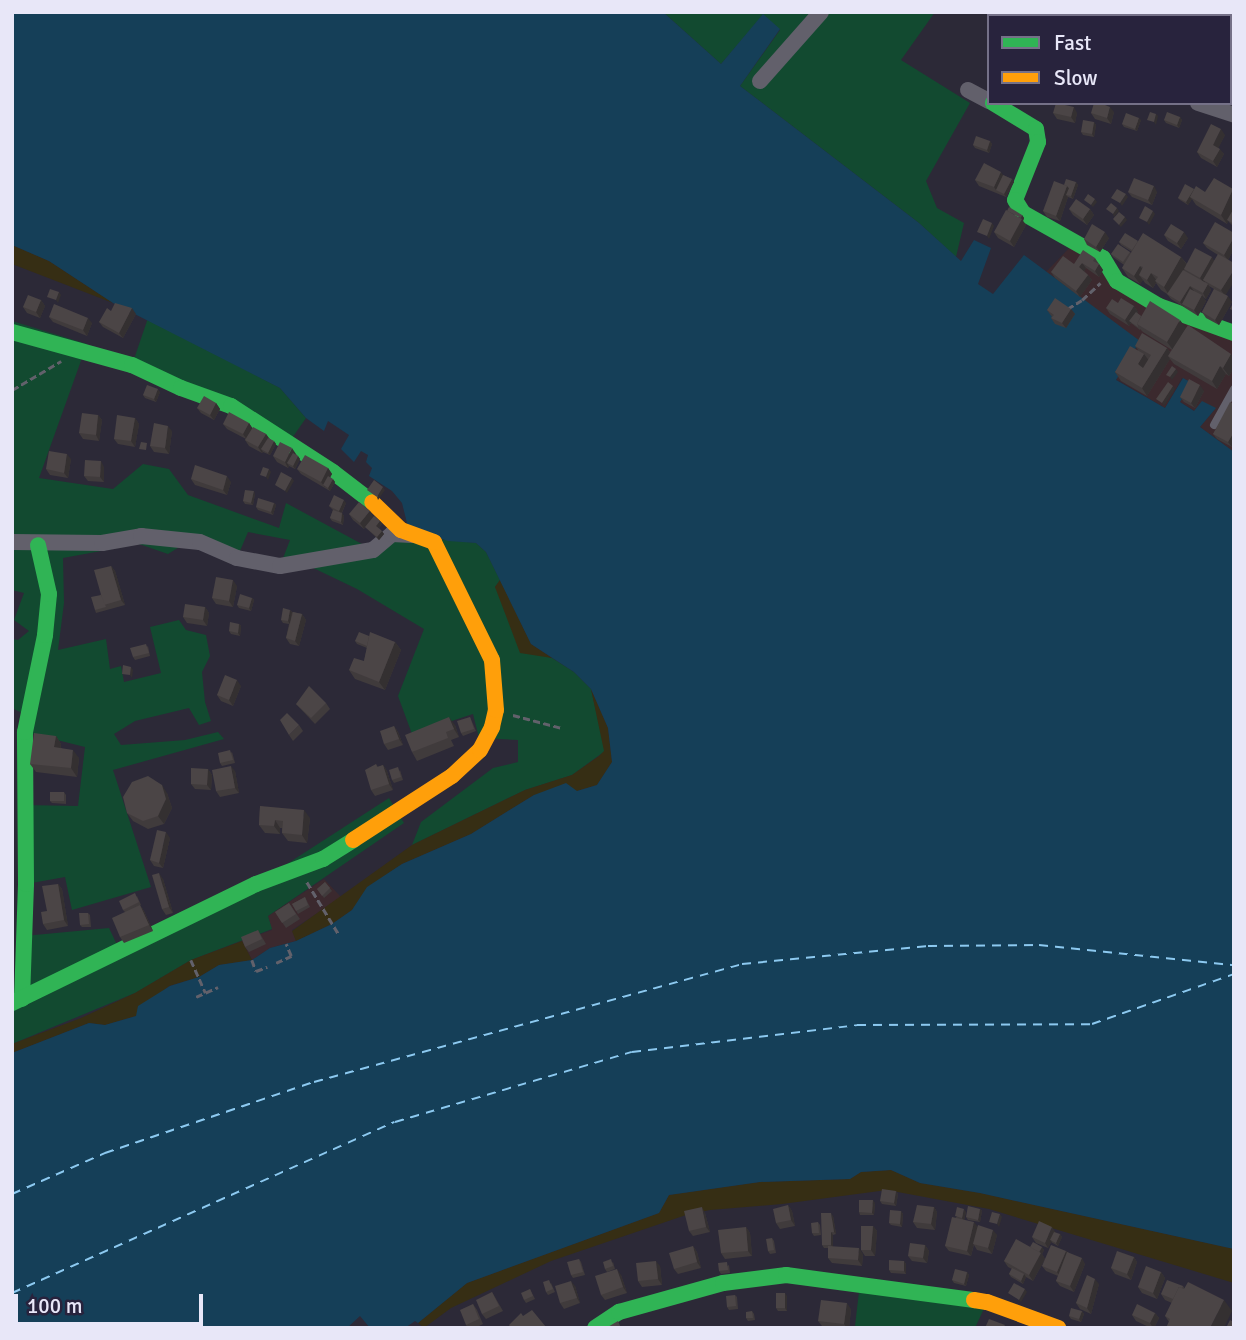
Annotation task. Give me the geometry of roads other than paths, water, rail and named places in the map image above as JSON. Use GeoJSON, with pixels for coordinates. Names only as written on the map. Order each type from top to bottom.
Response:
{"type":"FeatureCollection","features":[{"type":"Feature","properties":{"kind":"street"},"geometry":{"type":"LineString","coordinates":[[760,81],[821,12]]}},
{"type":"Feature","properties":{"kind":"street"},"geometry":{"type":"LineString","coordinates":[[968,90],[987,100]]}},
{"type":"Feature","properties":{"kind":"street"},"geometry":{"type":"LineString","coordinates":[[996,105],[1036,129],[1038,142],[1015,200],[1023,213],[1103,258],[1117,281],[1159,306],[1234,333]]}},
{"type":"Feature","properties":{"kind":"street"},"geometry":{"type":"LineString","coordinates":[[1204,105],[1234,115]]}},
{"type":"Feature","properties":{"kind":"street"},"geometry":{"type":"LineString","coordinates":[[12,332],[132,365],[181,388],[231,406],[333,472],[379,507],[401,530],[434,542],[492,660],[496,710],[492,727],[480,750],[452,776],[323,859],[256,884],[17,1001]]}},
{"type":"Feature","properties":{"kind":"street"},"geometry":{"type":"LineString","coordinates":[[12,542],[38,545],[102,543],[141,536],[200,542],[237,558],[280,566],[373,550],[392,534],[418,536]]}},
{"type":"Feature","properties":{"kind":"street"},"geometry":{"type":"LineString","coordinates":[[17,1001],[26,884],[18,825],[26,715],[45,635],[49,594],[38,545]]}},
{"type":"Feature","properties":{"kind":"street"},"geometry":{"type":"LineString","coordinates":[[595,1328],[619,1312],[674,1299],[723,1283],[786,1275],[987,1302],[1058,1328]]}},
{"type":"Feature","properties":{"kind":"lane"},"geometry":{"type":"LineString","coordinates":[[1214,425],[1234,389]]}},
{"type":"Feature","properties":{"kind":"water"},"geometry":{"type":"Polygon","coordinates":[[[12,12],[663,12],[721,64],[763,14],[780,29],[740,86],[919,223],[961,261],[974,240],[991,248],[978,284],[993,294],[1024,255],[1140,341],[1116,380],[1165,408],[1183,378],[1192,383],[1180,402],[1194,411],[1202,401],[1216,408],[1200,427],[1234,452],[1234,1249],[980,1193],[920,1183],[891,1170],[861,1172],[850,1179],[760,1182],[669,1195],[659,1213],[467,1283],[418,1323],[415,1321],[405,1328],[370,1328],[360,1316],[347,1328],[12,1328],[12,1053],[89,1023],[105,1025],[136,1016],[138,1006],[170,986],[199,977],[219,965],[252,960],[270,948],[296,941],[332,924],[352,910],[367,887],[402,864],[471,834],[534,795],[566,783],[577,791],[597,785],[612,762],[608,728],[591,689],[574,672],[531,644],[486,552],[476,543],[448,541],[408,527],[402,503],[392,491],[369,476],[372,468],[366,462],[368,455],[361,451],[354,462],[341,449],[349,435],[328,421],[324,431],[306,418],[280,388],[113,303],[49,261],[12,245],[12,12]]]}},
{"type":"Feature","properties":{"kind":"waterway"},"geometry":{"type":"LineString","coordinates":[[1044,12],[1048,14]]}}]}
